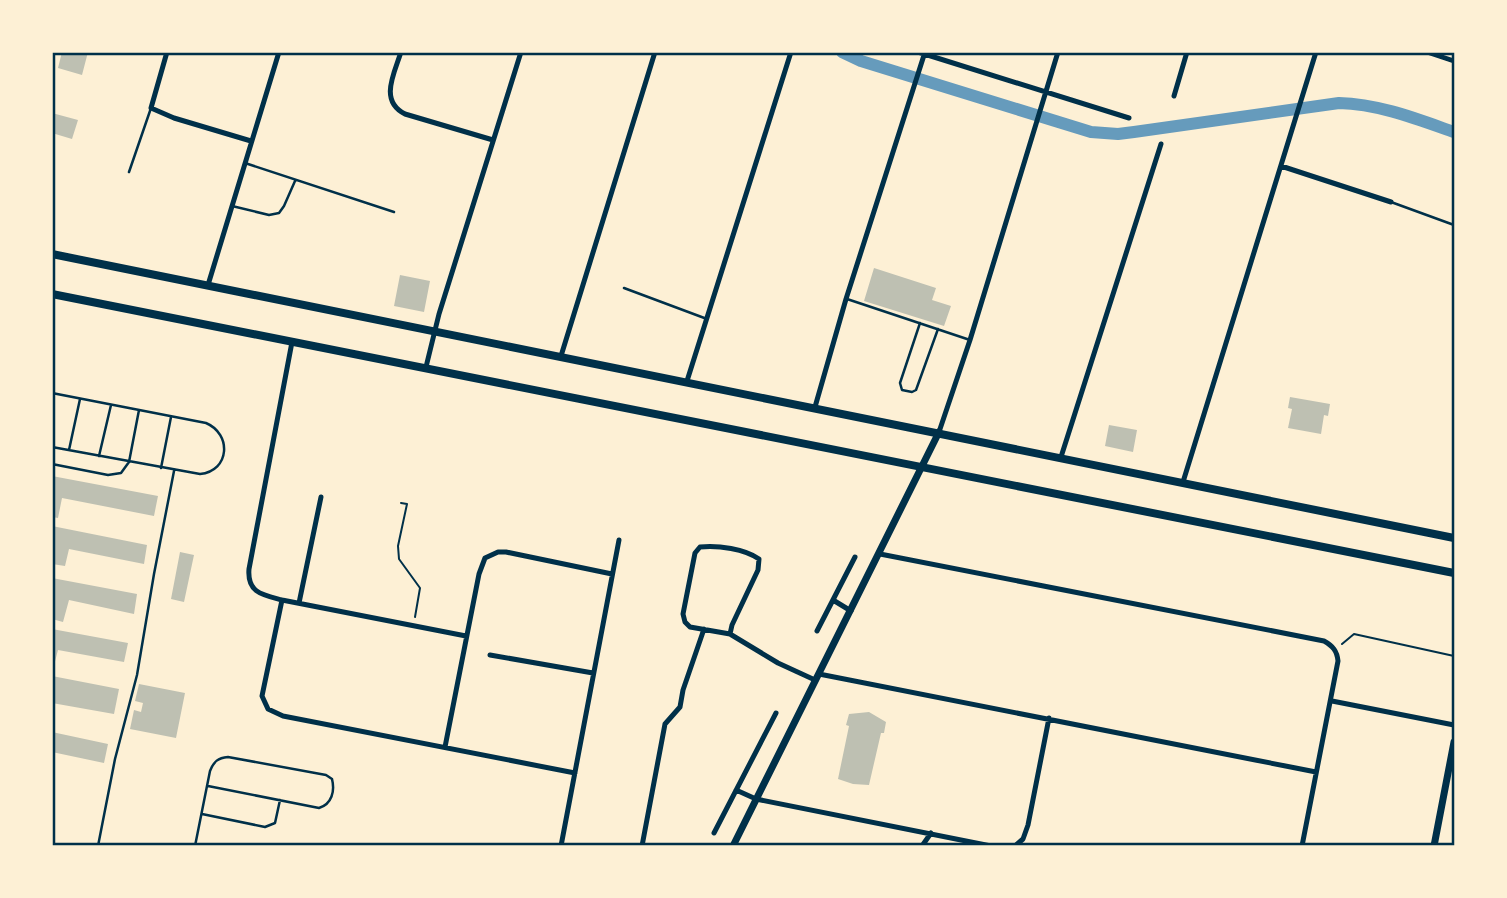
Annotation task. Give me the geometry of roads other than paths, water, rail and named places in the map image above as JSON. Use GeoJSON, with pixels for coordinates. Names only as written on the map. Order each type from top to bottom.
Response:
{"type":"FeatureCollection","features":[{"type":"Feature","properties":{"kind":"main road"},"geometry":{"type":"LineString","coordinates":[[52,254],[1454,538]]}},
{"type":"Feature","properties":{"kind":"main road"},"geometry":{"type":"LineString","coordinates":[[52,294],[1454,573]]}},
{"type":"Feature","properties":{"kind":"street"},"geometry":{"type":"LineString","coordinates":[[167,52],[150,108],[251,141]]}},
{"type":"Feature","properties":{"kind":"street"},"geometry":{"type":"LineString","coordinates":[[208,285],[279,52]]}},
{"type":"Feature","properties":{"kind":"street"},"geometry":{"type":"LineString","coordinates":[[401,52],[390,94],[391,102],[397,109],[405,114],[493,141]]}},
{"type":"Feature","properties":{"kind":"street"},"geometry":{"type":"LineString","coordinates":[[426,368],[434,331],[521,52]]}},
{"type":"Feature","properties":{"kind":"street"},"geometry":{"type":"LineString","coordinates":[[561,356],[654,52]]}},
{"type":"Feature","properties":{"kind":"street"},"geometry":{"type":"LineString","coordinates":[[687,381],[791,52]]}},
{"type":"Feature","properties":{"kind":"street"},"geometry":{"type":"LineString","coordinates":[[733,845],[939,432],[1058,52]]}},
{"type":"Feature","properties":{"kind":"street"},"geometry":{"type":"LineString","coordinates":[[1174,96],[1187,52]]}},
{"type":"Feature","properties":{"kind":"street"},"geometry":{"type":"LineString","coordinates":[[1183,482],[1316,52]]}},
{"type":"Feature","properties":{"kind":"street"},"geometry":{"type":"LineString","coordinates":[[1427,52],[1454,61]]}},
{"type":"Feature","properties":{"kind":"street"},"geometry":{"type":"LineString","coordinates":[[815,407],[846,299],[920,67],[922,53],[1129,118]]}},
{"type":"Feature","properties":{"kind":"street"},"geometry":{"type":"LineString","coordinates":[[1061,457],[1161,144]]}},
{"type":"Feature","properties":{"kind":"street"},"geometry":{"type":"LineString","coordinates":[[1281,166],[1391,202]]}},
{"type":"Feature","properties":{"kind":"street"},"geometry":{"type":"LineString","coordinates":[[292,342],[248,576],[254,591],[282,600],[466,636]]}},
{"type":"Feature","properties":{"kind":"street"},"geometry":{"type":"LineString","coordinates":[[299,603],[321,497]]}},
{"type":"Feature","properties":{"kind":"street"},"geometry":{"type":"LineString","coordinates":[[561,845],[619,540]]}},
{"type":"Feature","properties":{"kind":"street"},"geometry":{"type":"LineString","coordinates":[[730,634],[758,570],[759,559],[751,553],[700,547],[695,553],[683,614],[685,622],[690,626],[730,634],[778,663],[817,677],[1049,718],[1316,772]]}},
{"type":"Feature","properties":{"kind":"street"},"geometry":{"type":"LineString","coordinates":[[445,747],[479,574],[485,558],[490,553],[506,552],[612,573]]}},
{"type":"Feature","properties":{"kind":"street"},"geometry":{"type":"LineString","coordinates":[[880,554],[1324,641],[1335,649],[1338,661],[1301,845]]}},
{"type":"Feature","properties":{"kind":"street"},"geometry":{"type":"LineString","coordinates":[[817,631],[855,557]]}},
{"type":"Feature","properties":{"kind":"street"},"geometry":{"type":"LineString","coordinates":[[282,600],[262,696],[268,709],[283,716],[575,774]]}},
{"type":"Feature","properties":{"kind":"street"},"geometry":{"type":"LineString","coordinates":[[833,600],[851,611]]}},
{"type":"Feature","properties":{"kind":"street"},"geometry":{"type":"LineString","coordinates":[[642,845],[665,724],[680,707],[683,690],[704,629]]}},
{"type":"Feature","properties":{"kind":"street"},"geometry":{"type":"LineString","coordinates":[[490,655],[593,673]]}},
{"type":"Feature","properties":{"kind":"street"},"geometry":{"type":"LineString","coordinates":[[1332,701],[1454,725]]}},
{"type":"Feature","properties":{"kind":"street"},"geometry":{"type":"LineString","coordinates":[[714,833],[776,713]]}},
{"type":"Feature","properties":{"kind":"street"},"geometry":{"type":"LineString","coordinates":[[1014,845],[1023,839],[1028,825],[1049,718]]}},
{"type":"Feature","properties":{"kind":"street"},"geometry":{"type":"LineString","coordinates":[[1434,845],[1454,742]]}},
{"type":"Feature","properties":{"kind":"street"},"geometry":{"type":"LineString","coordinates":[[736,790],[756,799],[991,845]]}},
{"type":"Feature","properties":{"kind":"street"},"geometry":{"type":"LineString","coordinates":[[922,845],[932,833]]}},
{"type":"Feature","properties":{"kind":"lane"},"geometry":{"type":"LineString","coordinates":[[129,172],[150,108]]}},
{"type":"Feature","properties":{"kind":"lane"},"geometry":{"type":"LineString","coordinates":[[245,163],[394,212]]}},
{"type":"Feature","properties":{"kind":"lane"},"geometry":{"type":"LineString","coordinates":[[232,206],[268,215],[279,213],[285,206],[295,179]]}},
{"type":"Feature","properties":{"kind":"lane"},"geometry":{"type":"LineString","coordinates":[[1391,202],[1454,225]]}},
{"type":"Feature","properties":{"kind":"lane"},"geometry":{"type":"LineString","coordinates":[[624,288],[707,319]]}},
{"type":"Feature","properties":{"kind":"lane"},"geometry":{"type":"LineString","coordinates":[[846,299],[970,340]]}},
{"type":"Feature","properties":{"kind":"lane"},"geometry":{"type":"LineString","coordinates":[[920,323],[900,383],[902,390],[916,390],[938,329]]}},
{"type":"Feature","properties":{"kind":"lane"},"geometry":{"type":"LineString","coordinates":[[52,393],[212,426],[224,440],[225,450],[222,461],[207,474],[174,471],[52,447]]}},
{"type":"Feature","properties":{"kind":"lane"},"geometry":{"type":"LineString","coordinates":[[69,450],[80,399]]}},
{"type":"Feature","properties":{"kind":"lane"},"geometry":{"type":"LineString","coordinates":[[99,456],[111,405]]}},
{"type":"Feature","properties":{"kind":"lane"},"geometry":{"type":"LineString","coordinates":[[52,464],[115,475],[121,473],[130,462],[139,410]]}},
{"type":"Feature","properties":{"kind":"lane"},"geometry":{"type":"LineString","coordinates":[[161,468],[172,417]]}},
{"type":"Feature","properties":{"kind":"lane"},"geometry":{"type":"LineString","coordinates":[[98,845],[115,759],[137,675],[174,471]]}},
{"type":"Feature","properties":{"kind":"lane"},"geometry":{"type":"LineString","coordinates":[[195,845],[213,763],[219,758],[228,757],[315,772],[332,779],[333,785],[330,801],[319,808],[208,786]]}},
{"type":"Feature","properties":{"kind":"lane"},"geometry":{"type":"LineString","coordinates":[[202,814],[265,827],[275,823],[280,800]]}},
{"type":"Feature","properties":{"kind":"waterway"},"geometry":{"type":"LineString","coordinates":[[842,52],[861,61],[1091,132],[1118,134],[1339,103],[1383,109],[1454,132]]}}]}
